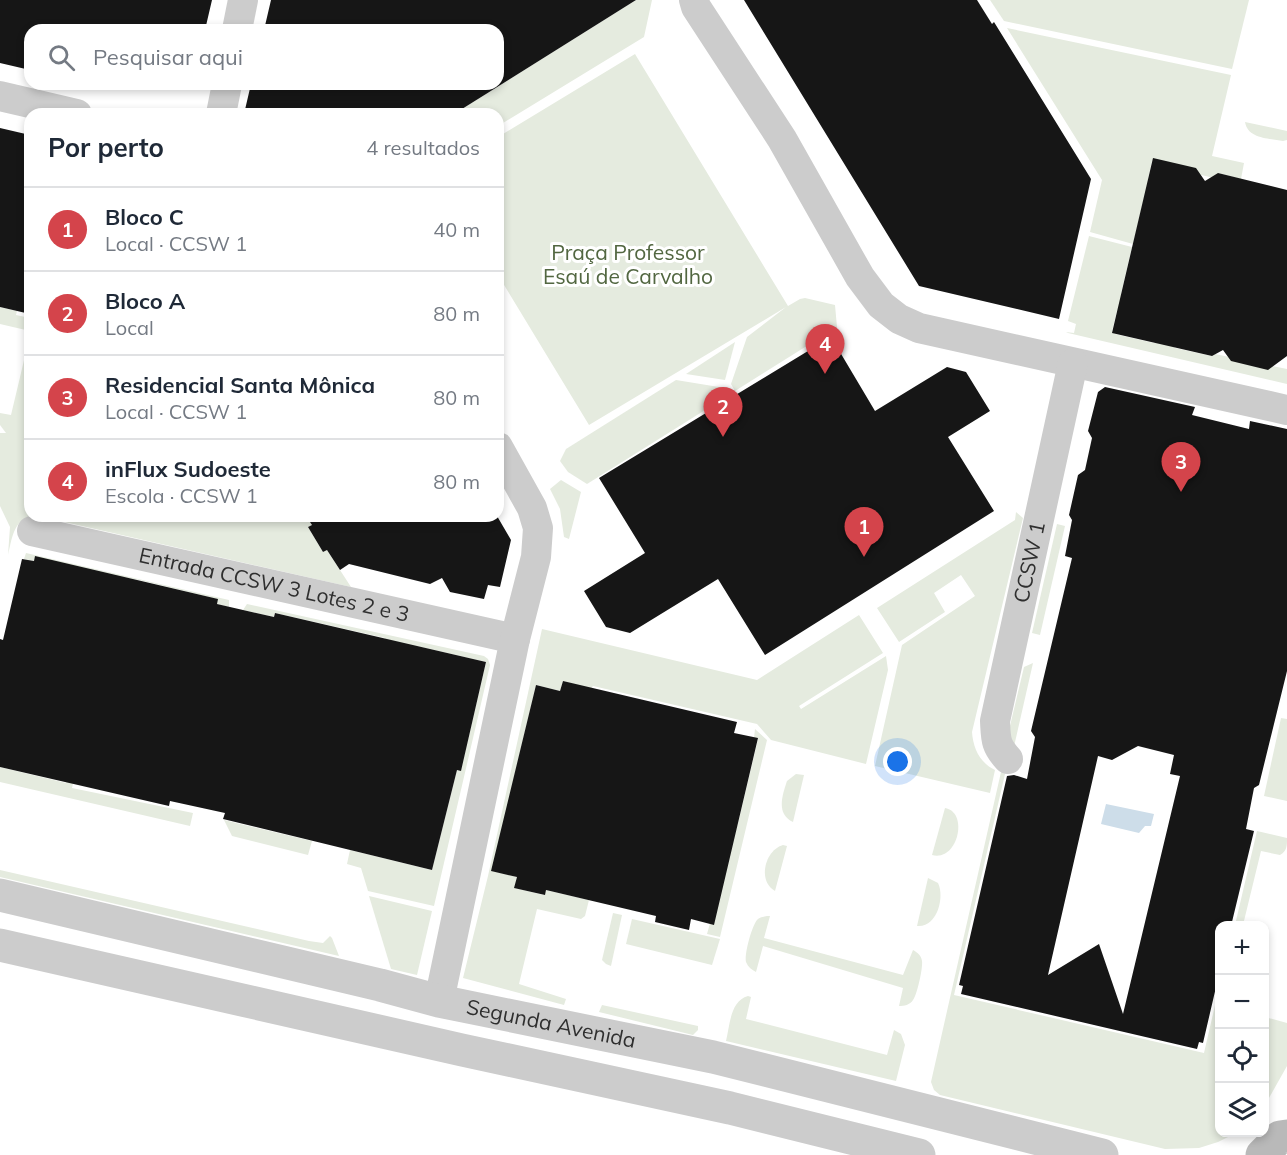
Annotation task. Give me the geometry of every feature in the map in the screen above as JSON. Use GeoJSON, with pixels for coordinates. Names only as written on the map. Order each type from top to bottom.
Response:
{"type":"FeatureCollection","features":[{"type":"Feature","properties":{"kind":"street"},"geometry":{"type":"LineString","coordinates":[[238,24],[243,0]]}},
{"type":"Feature","properties":{"kind":"street"},"geometry":{"type":"LineString","coordinates":[[694,0],[696,7],[782,139],[860,277],[881,305],[899,319],[919,328],[1287,410]]}},
{"type":"Feature","properties":{"kind":"street"},"geometry":{"type":"LineString","coordinates":[[222,108],[226,90]]}},
{"type":"Feature","properties":{"kind":"street"},"geometry":{"type":"LineString","coordinates":[[0,96],[51,108]]}},
{"type":"Feature","properties":{"kind":"street","name":"CCSW 1"},"geometry":{"type":"LineString","coordinates":[[1008,759],[998,749],[995,721],[1073,363]]}},
{"type":"Feature","properties":{"kind":"street"},"geometry":{"type":"LineString","coordinates":[[439,1001],[515,639],[536,557],[538,528],[532,508],[504,458]]}},
{"type":"Feature","properties":{"kind":"street","name":"Entrada CCSW 3 Lotes 2 e 3"},"geometry":{"type":"LineString","coordinates":[[32,531],[515,639]]}},
{"type":"Feature","properties":{"kind":"street","name":"Segunda Avenida"},"geometry":{"type":"LineString","coordinates":[[0,895],[439,1001],[713,1057],[1102,1155]]}},
{"type":"Feature","properties":{"kind":"street","name":"Segunda Avenida"},"geometry":{"type":"LineString","coordinates":[[0,945],[719,1106],[920,1155]]}},
{"type":"Feature","properties":{"kind":"green space"},"geometry":{"type":"Polygon","coordinates":[[[636,0],[652,0],[644,37],[504,122],[504,108],[464,108],[492,90],[504,90],[504,83],[636,0]]]}},
{"type":"Feature","properties":{"kind":"green space"},"geometry":{"type":"Polygon","coordinates":[[[990,0],[1249,0],[1232,69],[1004,21],[990,0]]]}},
{"type":"Feature","properties":{"kind":"green space"},"geometry":{"type":"Polygon","coordinates":[[[1007,28],[1231,75],[1212,156],[1244,163],[1241,179],[1218,173],[1214,178],[1155,159],[1152,161],[1147,196],[1144,198],[1133,244],[1090,232],[1102,180],[1007,28]]]}},
{"type":"Feature","properties":{"kind":"green space","name":"Praça Professor Esaú de Carvalho"},"geometry":{"type":"Polygon","coordinates":[[[635,54],[788,306],[805,298],[835,305],[837,327],[735,391],[731,384],[747,337],[786,307],[589,425],[504,285],[504,133],[635,54]]]}},
{"type":"Feature","properties":{"kind":"green space"},"geometry":{"type":"Polygon","coordinates":[[[1245,122],[1287,131],[1287,140],[1254,135],[1245,122]]]}},
{"type":"Feature","properties":{"kind":"green space"},"geometry":{"type":"Polygon","coordinates":[[[1089,236],[1132,247],[1121,294],[1120,310],[1117,311],[1112,331],[1115,334],[1154,343],[1158,341],[1173,345],[1175,348],[1212,356],[1215,354],[1287,369],[1287,384],[1066,332],[1074,333],[1076,324],[1068,321],[1089,236]]]}},
{"type":"Feature","properties":{"kind":"green space"},"geometry":{"type":"Polygon","coordinates":[[[0,307],[17,311],[16,315],[24,317],[24,330],[0,324],[0,307]]]}},
{"type":"Feature","properties":{"kind":"green space"},"geometry":{"type":"Polygon","coordinates":[[[735,342],[725,380],[686,374],[735,342]]]}},
{"type":"Feature","properties":{"kind":"green space"},"geometry":{"type":"Polygon","coordinates":[[[24,360],[24,519],[12,537],[8,555],[10,527],[0,506],[0,433],[6,433],[0,425],[0,413],[11,415],[24,360]]]}},
{"type":"Feature","properties":{"kind":"green space"},"geometry":{"type":"Polygon","coordinates":[[[676,380],[725,388],[729,395],[587,484],[568,472],[560,461],[566,449],[676,380]]]}},
{"type":"Feature","properties":{"kind":"green space"},"geometry":{"type":"Polygon","coordinates":[[[561,480],[581,492],[569,539],[564,537],[560,509],[550,489],[561,480]]]}},
{"type":"Feature","properties":{"kind":"green space"},"geometry":{"type":"Polygon","coordinates":[[[1016,512],[1023,518],[972,732],[978,754],[995,770],[990,793],[875,766],[902,645],[975,596],[961,575],[934,593],[945,612],[899,642],[877,608],[1015,520],[1016,512]]]}},
{"type":"Feature","properties":{"kind":"green space"},"geometry":{"type":"Polygon","coordinates":[[[64,522],[310,522],[312,525],[308,527],[323,552],[327,550],[351,587],[64,522]]]}},
{"type":"Feature","properties":{"kind":"green space"},"geometry":{"type":"Polygon","coordinates":[[[1057,524],[1065,526],[1040,635],[1032,633],[1057,524]]]}},
{"type":"Feature","properties":{"kind":"green space"},"geometry":{"type":"Polygon","coordinates":[[[26,553],[229,600],[229,607],[217,604],[217,599],[139,580],[24,559],[26,553]]]}},
{"type":"Feature","properties":{"kind":"green space"},"geometry":{"type":"Polygon","coordinates":[[[247,604],[484,656],[488,659],[490,665],[434,906],[368,891],[361,868],[347,864],[350,850],[432,870],[457,770],[461,770],[486,662],[421,647],[384,642],[385,638],[275,613],[274,617],[243,610],[247,604]]]}},
{"type":"Feature","properties":{"kind":"green space"},"geometry":{"type":"Polygon","coordinates":[[[859,615],[883,653],[799,706],[801,709],[886,656],[888,670],[866,764],[771,740],[757,724],[593,686],[591,689],[563,681],[560,691],[536,685],[492,871],[517,877],[515,888],[544,895],[546,890],[589,900],[585,916],[581,919],[537,909],[519,984],[566,999],[564,1005],[463,978],[488,876],[542,629],[757,680],[859,615]]]}},
{"type":"Feature","properties":{"kind":"green space"},"geometry":{"type":"Polygon","coordinates":[[[1033,663],[1013,751],[1009,730],[1024,667],[1033,663]]]}},
{"type":"Feature","properties":{"kind":"green space"},"geometry":{"type":"Polygon","coordinates":[[[1281,718],[1287,719],[1287,801],[1264,796],[1281,718]]]}},
{"type":"Feature","properties":{"kind":"green space"},"geometry":{"type":"Polygon","coordinates":[[[755,729],[767,740],[720,937],[707,934],[739,819],[758,739],[754,738],[755,729]]]}},
{"type":"Feature","properties":{"kind":"green space"},"geometry":{"type":"Polygon","coordinates":[[[0,767],[66,783],[68,777],[74,779],[72,788],[193,813],[190,826],[0,782],[0,767]]]}},
{"type":"Feature","properties":{"kind":"green space"},"geometry":{"type":"Polygon","coordinates":[[[1001,772],[1005,774],[954,995],[1204,1053],[1215,1005],[1215,1137],[1228,1137],[1199,1148],[1165,1149],[940,1095],[934,1090],[931,1082],[1001,772]]]}},
{"type":"Feature","properties":{"kind":"green space"},"geometry":{"type":"Polygon","coordinates":[[[796,774],[804,775],[793,822],[784,814],[782,804],[787,781],[796,774]]]}},
{"type":"Feature","properties":{"kind":"green space"},"geometry":{"type":"Polygon","coordinates":[[[945,808],[952,811],[957,818],[957,836],[948,851],[941,855],[932,855],[945,808]]]}},
{"type":"Feature","properties":{"kind":"green space"},"geometry":{"type":"Polygon","coordinates":[[[224,820],[312,841],[308,855],[232,836],[224,820]]]}},
{"type":"Feature","properties":{"kind":"green space"},"geometry":{"type":"Polygon","coordinates":[[[1257,831],[1287,838],[1287,846],[1280,855],[1261,851],[1244,921],[1236,921],[1257,831]]]}},
{"type":"Feature","properties":{"kind":"green space"},"geometry":{"type":"Polygon","coordinates":[[[783,845],[787,846],[775,891],[766,880],[766,866],[772,853],[783,845]]]}},
{"type":"Feature","properties":{"kind":"green space"},"geometry":{"type":"Polygon","coordinates":[[[0,870],[309,941],[323,943],[330,936],[339,956],[0,877],[0,870]]]}},
{"type":"Feature","properties":{"kind":"green space"},"geometry":{"type":"Polygon","coordinates":[[[928,878],[938,883],[940,903],[930,922],[917,926],[928,878]]]}},
{"type":"Feature","properties":{"kind":"green space"},"geometry":{"type":"Polygon","coordinates":[[[369,896],[432,911],[417,975],[391,969],[369,896]]]}},
{"type":"Feature","properties":{"kind":"green space"},"geometry":{"type":"Polygon","coordinates":[[[613,913],[622,915],[611,966],[602,960],[613,913]]]}},
{"type":"Feature","properties":{"kind":"green space"},"geometry":{"type":"Polygon","coordinates":[[[770,916],[764,938],[903,975],[913,950],[922,959],[921,975],[915,997],[909,1004],[899,1006],[903,988],[763,946],[756,972],[746,962],[747,947],[756,922],[759,918],[770,916]]]}},
{"type":"Feature","properties":{"kind":"green space"},"geometry":{"type":"Polygon","coordinates":[[[632,919],[720,939],[712,965],[626,944],[632,919]]]}},
{"type":"Feature","properties":{"kind":"green space"},"geometry":{"type":"Polygon","coordinates":[[[748,996],[751,997],[746,1019],[887,1055],[894,1030],[901,1034],[905,1045],[896,1081],[726,1041],[734,1008],[748,996]]]}},
{"type":"Feature","properties":{"kind":"green space"},"geometry":{"type":"Polygon","coordinates":[[[602,1005],[698,1026],[698,1030],[693,1035],[599,1012],[602,1005]]]}},
{"type":"Feature","properties":{"kind":"green space"},"geometry":{"type":"Polygon","coordinates":[[[1269,1018],[1287,1023],[1287,1066],[1269,1098],[1269,1018]]]}},
{"type":"Feature","properties":{"kind":"water"},"geometry":{"type":"Polygon","coordinates":[[[1106,804],[1154,814],[1151,826],[1145,826],[1139,833],[1101,824],[1106,804]]]}},
{"type":"Feature","properties":{"kind":"building"},"geometry":{"type":"Polygon","coordinates":[[[0,0],[212,0],[206,24],[24,24],[24,69],[0,63],[0,0]]]}},
{"type":"Feature","properties":{"kind":"building"},"geometry":{"type":"Polygon","coordinates":[[[271,0],[636,0],[504,83],[504,24],[265,24],[271,0]]]}},
{"type":"Feature","properties":{"kind":"building"},"geometry":{"type":"Polygon","coordinates":[[[744,0],[977,0],[992,24],[994,22],[1091,179],[1059,319],[919,286],[744,0]]]}},
{"type":"Feature","properties":{"kind":"building"},"geometry":{"type":"Polygon","coordinates":[[[250,90],[492,90],[464,108],[245,108],[250,90]]]}},
{"type":"Feature","properties":{"kind":"building"},"geometry":{"type":"Polygon","coordinates":[[[0,128],[24,134],[24,313],[0,307],[0,128]]]}},
{"type":"Feature","properties":{"kind":"building"},"geometry":{"type":"Polygon","coordinates":[[[1153,158],[1196,168],[1205,181],[1218,173],[1287,190],[1287,356],[1268,370],[1231,361],[1223,350],[1212,356],[1112,333],[1153,158]]]}},
{"type":"Feature","properties":{"kind":"building"},"geometry":{"type":"Polygon","coordinates":[[[831,337],[875,411],[947,367],[966,372],[990,411],[948,437],[994,511],[765,655],[718,579],[630,633],[606,627],[584,591],[645,553],[599,478],[831,337]]]}},
{"type":"Feature","properties":{"kind":"building"},"geometry":{"type":"Polygon","coordinates":[[[1105,387],[1195,407],[1192,415],[1249,429],[1250,421],[1287,429],[1287,671],[1259,785],[1254,788],[1246,829],[1254,831],[1232,921],[1215,921],[1215,991],[1203,1043],[1199,1042],[1197,1049],[961,994],[963,986],[959,985],[1007,776],[1014,775],[1027,779],[1035,737],[1031,731],[1072,558],[1065,556],[1072,520],[1069,515],[1078,475],[1085,470],[1092,438],[1088,431],[1098,392],[1105,387]],[[1138,746],[1112,760],[1098,756],[1048,975],[1099,944],[1123,1014],[1180,776],[1170,774],[1174,755],[1138,746]]]}},
{"type":"Feature","properties":{"kind":"building"},"geometry":{"type":"Polygon","coordinates":[[[310,522],[500,522],[511,540],[500,587],[488,585],[484,599],[450,592],[442,578],[430,584],[349,564],[340,570],[327,550],[323,552],[308,527],[312,525],[310,522]]]}},
{"type":"Feature","properties":{"kind":"building"},"geometry":{"type":"Polygon","coordinates":[[[35,556],[218,599],[217,604],[274,617],[275,613],[486,662],[461,771],[457,770],[432,870],[223,819],[225,813],[170,801],[169,806],[0,767],[0,639],[3,640],[22,559],[34,561],[35,556]]]}},
{"type":"Feature","properties":{"kind":"building"},"geometry":{"type":"Polygon","coordinates":[[[563,681],[737,722],[734,733],[758,738],[714,925],[691,919],[689,930],[655,922],[656,916],[546,890],[545,895],[514,888],[517,877],[491,871],[536,685],[560,691],[563,681]]]}},
{"type":"Feature","properties":{"kind":"place","name":"inFlux Sudoeste"},"geometry":{"type":"Point","coordinates":[825,374]}},
{"type":"Feature","properties":{"kind":"place","name":"Bloco A"},"geometry":{"type":"Point","coordinates":[723,437]}},
{"type":"Feature","properties":{"kind":"place","name":"Residencial Santa Mônica"},"geometry":{"type":"Point","coordinates":[1181,492]}},
{"type":"Feature","properties":{"kind":"place","name":"Bloco C"},"geometry":{"type":"Point","coordinates":[864,557]}}]}
